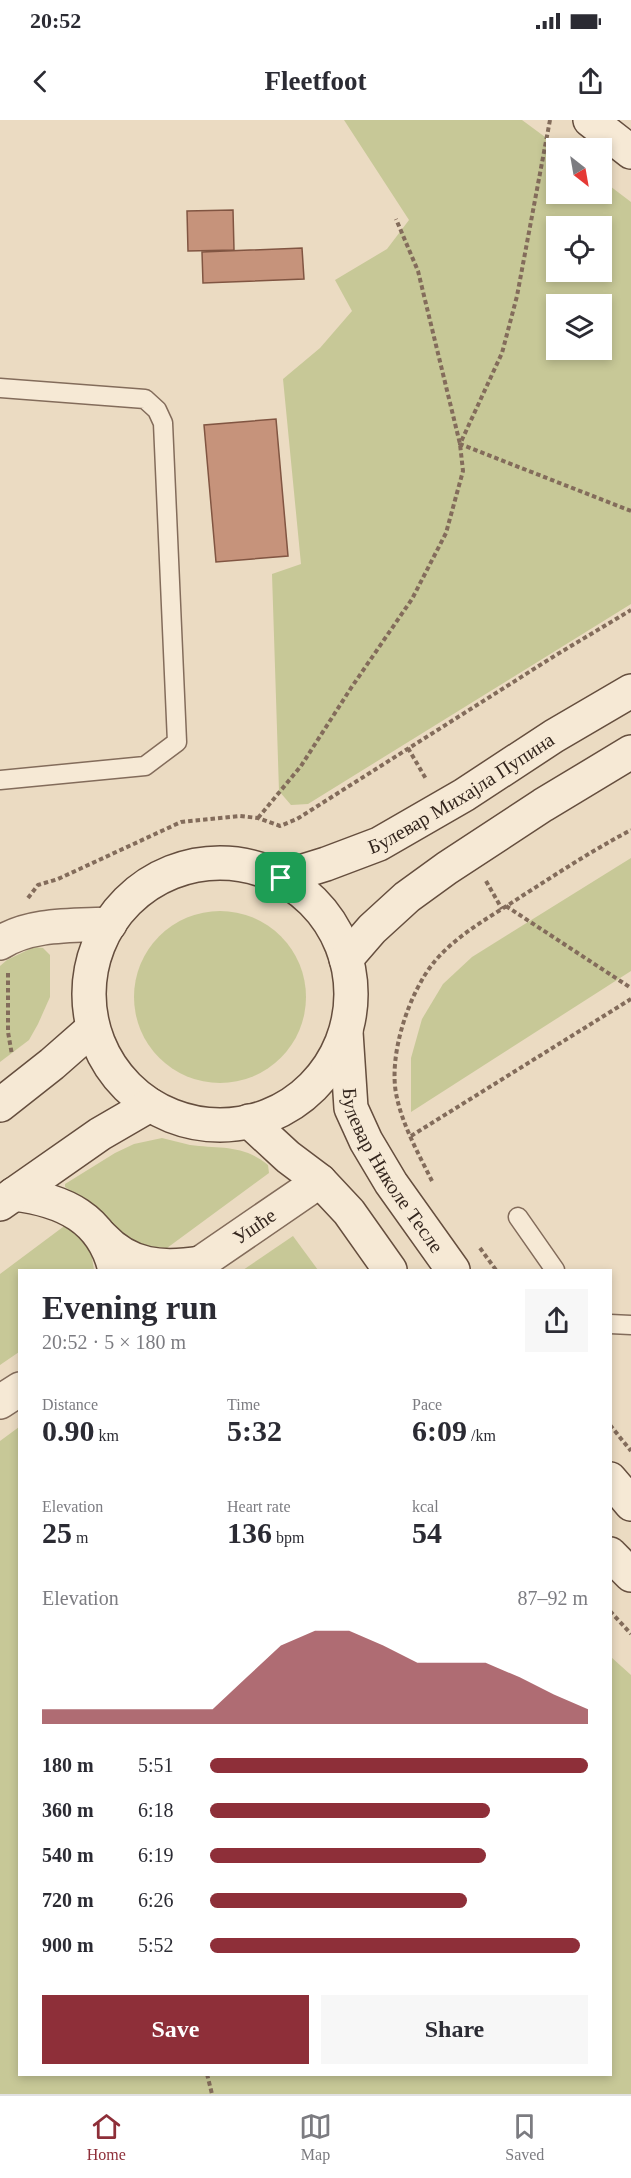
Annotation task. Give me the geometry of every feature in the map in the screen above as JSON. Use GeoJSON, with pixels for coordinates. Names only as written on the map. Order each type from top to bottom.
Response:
{"type":"FeatureCollection","features":[{"type":"Feature","properties":{"kind":"main road"},"geometry":{"type":"LineString","coordinates":[[590,120],[631,152]]}},
{"type":"Feature","properties":{"kind":"main road","name":"Булевар Михајла Пупина"},"geometry":{"type":"LineString","coordinates":[[281,878],[380,844],[631,691]]}},
{"type":"Feature","properties":{"kind":"main road"},"geometry":{"type":"LineString","coordinates":[[346,959],[372,929],[398,905],[447,868],[543,805],[631,752]]}},
{"type":"Feature","properties":{"kind":"main road"},"geometry":{"type":"LineString","coordinates":[[237,864],[260,869],[281,878],[315,904],[328,920],[346,959],[350,982],[350,1005],[346,1028],[338,1050],[326,1070],[310,1088],[272,1114],[249,1121],[223,1125],[198,1123],[173,1116],[150,1105],[134,1093],[114,1071],[99,1046],[93,1028],[89,992],[90,974],[100,939],[122,907],[154,881],[173,872],[193,866],[237,864]]}},
{"type":"Feature","properties":{"kind":"main road"},"geometry":{"type":"LineString","coordinates":[[0,943],[26,931],[110,924]]}},
{"type":"Feature","properties":{"kind":"main road"},"geometry":{"type":"LineString","coordinates":[[0,1105],[93,1028]]}},
{"type":"Feature","properties":{"kind":"main road","name":"Булевар Николе Тесле"},"geometry":{"type":"LineString","coordinates":[[346,1028],[351,1108],[366,1141],[391,1183],[452,1269]]}},
{"type":"Feature","properties":{"kind":"main road"},"geometry":{"type":"LineString","coordinates":[[7,1199],[100,1134],[150,1105]]}},
{"type":"Feature","properties":{"kind":"main road"},"geometry":{"type":"LineString","coordinates":[[249,1121],[288,1157],[320,1181],[349,1212],[389,1269]]}},
{"type":"Feature","properties":{"kind":"main road","name":"Ушће"},"geometry":{"type":"LineString","coordinates":[[195,1267],[320,1181]]}},
{"type":"Feature","properties":{"kind":"main road"},"geometry":{"type":"LineString","coordinates":[[7,1199],[38,1197],[57,1202],[74,1211],[89,1223],[114,1251],[135,1261],[195,1267]]}},
{"type":"Feature","properties":{"kind":"main road"},"geometry":{"type":"LineString","coordinates":[[100,1236],[110,1251],[115,1269]]}},
{"type":"Feature","properties":{"kind":"main road"},"geometry":{"type":"LineString","coordinates":[[0,1402],[18,1390]]}},
{"type":"Feature","properties":{"kind":"main road"},"geometry":{"type":"LineString","coordinates":[[612,1481],[631,1504]]}},
{"type":"Feature","properties":{"kind":"main road"},"geometry":{"type":"LineString","coordinates":[[612,1556],[631,1575]]}},
{"type":"Feature","properties":{"kind":"lane"},"geometry":{"type":"LineString","coordinates":[[0,388],[145,399],[157,410],[163,423],[177,742],[145,766],[0,780]]}},
{"type":"Feature","properties":{"kind":"lane"},"geometry":{"type":"LineString","coordinates":[[518,1218],[554,1269]]}},
{"type":"Feature","properties":{"kind":"lane"},"geometry":{"type":"LineString","coordinates":[[612,1324],[631,1325]]}},
{"type":"Feature","properties":{"kind":"path"},"geometry":{"type":"LineString","coordinates":[[460,444],[502,353],[517,296],[550,120]]}},
{"type":"Feature","properties":{"kind":"path"},"geometry":{"type":"LineString","coordinates":[[258,818],[301,766],[412,599],[446,533],[463,471],[460,444],[418,271],[396,219]]}},
{"type":"Feature","properties":{"kind":"path"},"geometry":{"type":"LineString","coordinates":[[460,444],[631,511]]}},
{"type":"Feature","properties":{"kind":"path"},"geometry":{"type":"LineString","coordinates":[[297,819],[546,661],[631,610]]}},
{"type":"Feature","properties":{"kind":"path"},"geometry":{"type":"LineString","coordinates":[[438,1190],[411,1136],[396,1096],[396,1060],[401,1026],[416,992],[434,962],[462,935],[631,830]]}},
{"type":"Feature","properties":{"kind":"path"},"geometry":{"type":"LineString","coordinates":[[506,906],[631,988]]}},
{"type":"Feature","properties":{"kind":"path"},"geometry":{"type":"LineString","coordinates":[[411,1136],[631,999]]}},
{"type":"Feature","properties":{"kind":"path"},"geometry":{"type":"LineString","coordinates":[[477,1244],[495,1269]]}},
{"type":"Feature","properties":{"kind":"path"},"geometry":{"type":"LineString","coordinates":[[612,1427],[631,1451]]}},
{"type":"Feature","properties":{"kind":"path"},"geometry":{"type":"LineString","coordinates":[[612,1613],[631,1634]]}},
{"type":"Feature","properties":{"kind":"path"},"geometry":{"type":"LineString","coordinates":[[208,2076],[212,2094]]}},
{"type":"Feature","properties":{"kind":"green space"},"geometry":{"type":"Polygon","coordinates":[[[344,120],[522,120],[546,138],[546,204],[612,204],[612,188],[631,202],[631,604],[308,804],[291,805],[279,791],[272,574],[301,564],[283,379],[320,348],[352,311],[335,280],[387,249],[409,220],[344,120]]]}},
{"type":"Feature","properties":{"kind":"green space"},"geometry":{"type":"Polygon","coordinates":[[[631,858],[631,971],[411,1112],[411,1058],[422,1019],[443,984],[472,957],[631,858]]]}},
{"type":"Feature","properties":{"kind":"green space"},"geometry":{"type":"Polygon","coordinates":[[[220,911],[253,918],[281,936],[299,964],[306,997],[299,1030],[281,1058],[253,1076],[220,1083],[187,1076],[159,1058],[141,1030],[134,997],[141,964],[159,936],[187,918],[220,911]]]}},
{"type":"Feature","properties":{"kind":"green space"},"geometry":{"type":"Polygon","coordinates":[[[34,947],[43,948],[50,955],[50,997],[29,1040],[0,1062],[0,966],[7,960],[34,947]]]}},
{"type":"Feature","properties":{"kind":"green space"},"geometry":{"type":"Polygon","coordinates":[[[162,1138],[190,1145],[240,1150],[259,1158],[268,1165],[269,1173],[167,1248],[145,1246],[127,1238],[99,1209],[65,1187],[65,1184],[115,1153],[134,1144],[162,1138]]]}},
{"type":"Feature","properties":{"kind":"green space"},"geometry":{"type":"Polygon","coordinates":[[[67,1224],[90,1245],[94,1269],[18,1269],[18,1353],[0,1365],[0,1274],[67,1224]]]}},
{"type":"Feature","properties":{"kind":"green space"},"geometry":{"type":"Polygon","coordinates":[[[293,1236],[317,1269],[244,1269],[293,1236]]]}},
{"type":"Feature","properties":{"kind":"green space"},"geometry":{"type":"Polygon","coordinates":[[[18,1428],[18,2076],[612,2076],[612,1658],[631,1675],[631,2094],[0,2094],[0,1441],[18,1428]]]}},
{"type":"Feature","properties":{"kind":"building"},"geometry":{"type":"Polygon","coordinates":[[[233,210],[234,250],[188,251],[187,211],[233,210]]]}},
{"type":"Feature","properties":{"kind":"building"},"geometry":{"type":"Polygon","coordinates":[[[302,248],[304,279],[203,283],[202,252],[302,248]]]}},
{"type":"Feature","properties":{"kind":"building"},"geometry":{"type":"Polygon","coordinates":[[[276,419],[288,556],[216,562],[204,425],[276,419]]]}},
{"type":"Feature","properties":{"kind":"route"},"geometry":{"type":"LineString","coordinates":[[237,864],[260,869],[281,878],[315,904],[328,920],[346,959],[350,982],[350,1005],[346,1028],[338,1050],[326,1070],[310,1088],[272,1114],[249,1121],[223,1125],[198,1123],[173,1116],[150,1105],[120,1079],[108,1063],[93,1028],[89,992],[90,974],[100,939],[122,907],[137,893],[173,872],[193,866],[237,864]]}}]}
